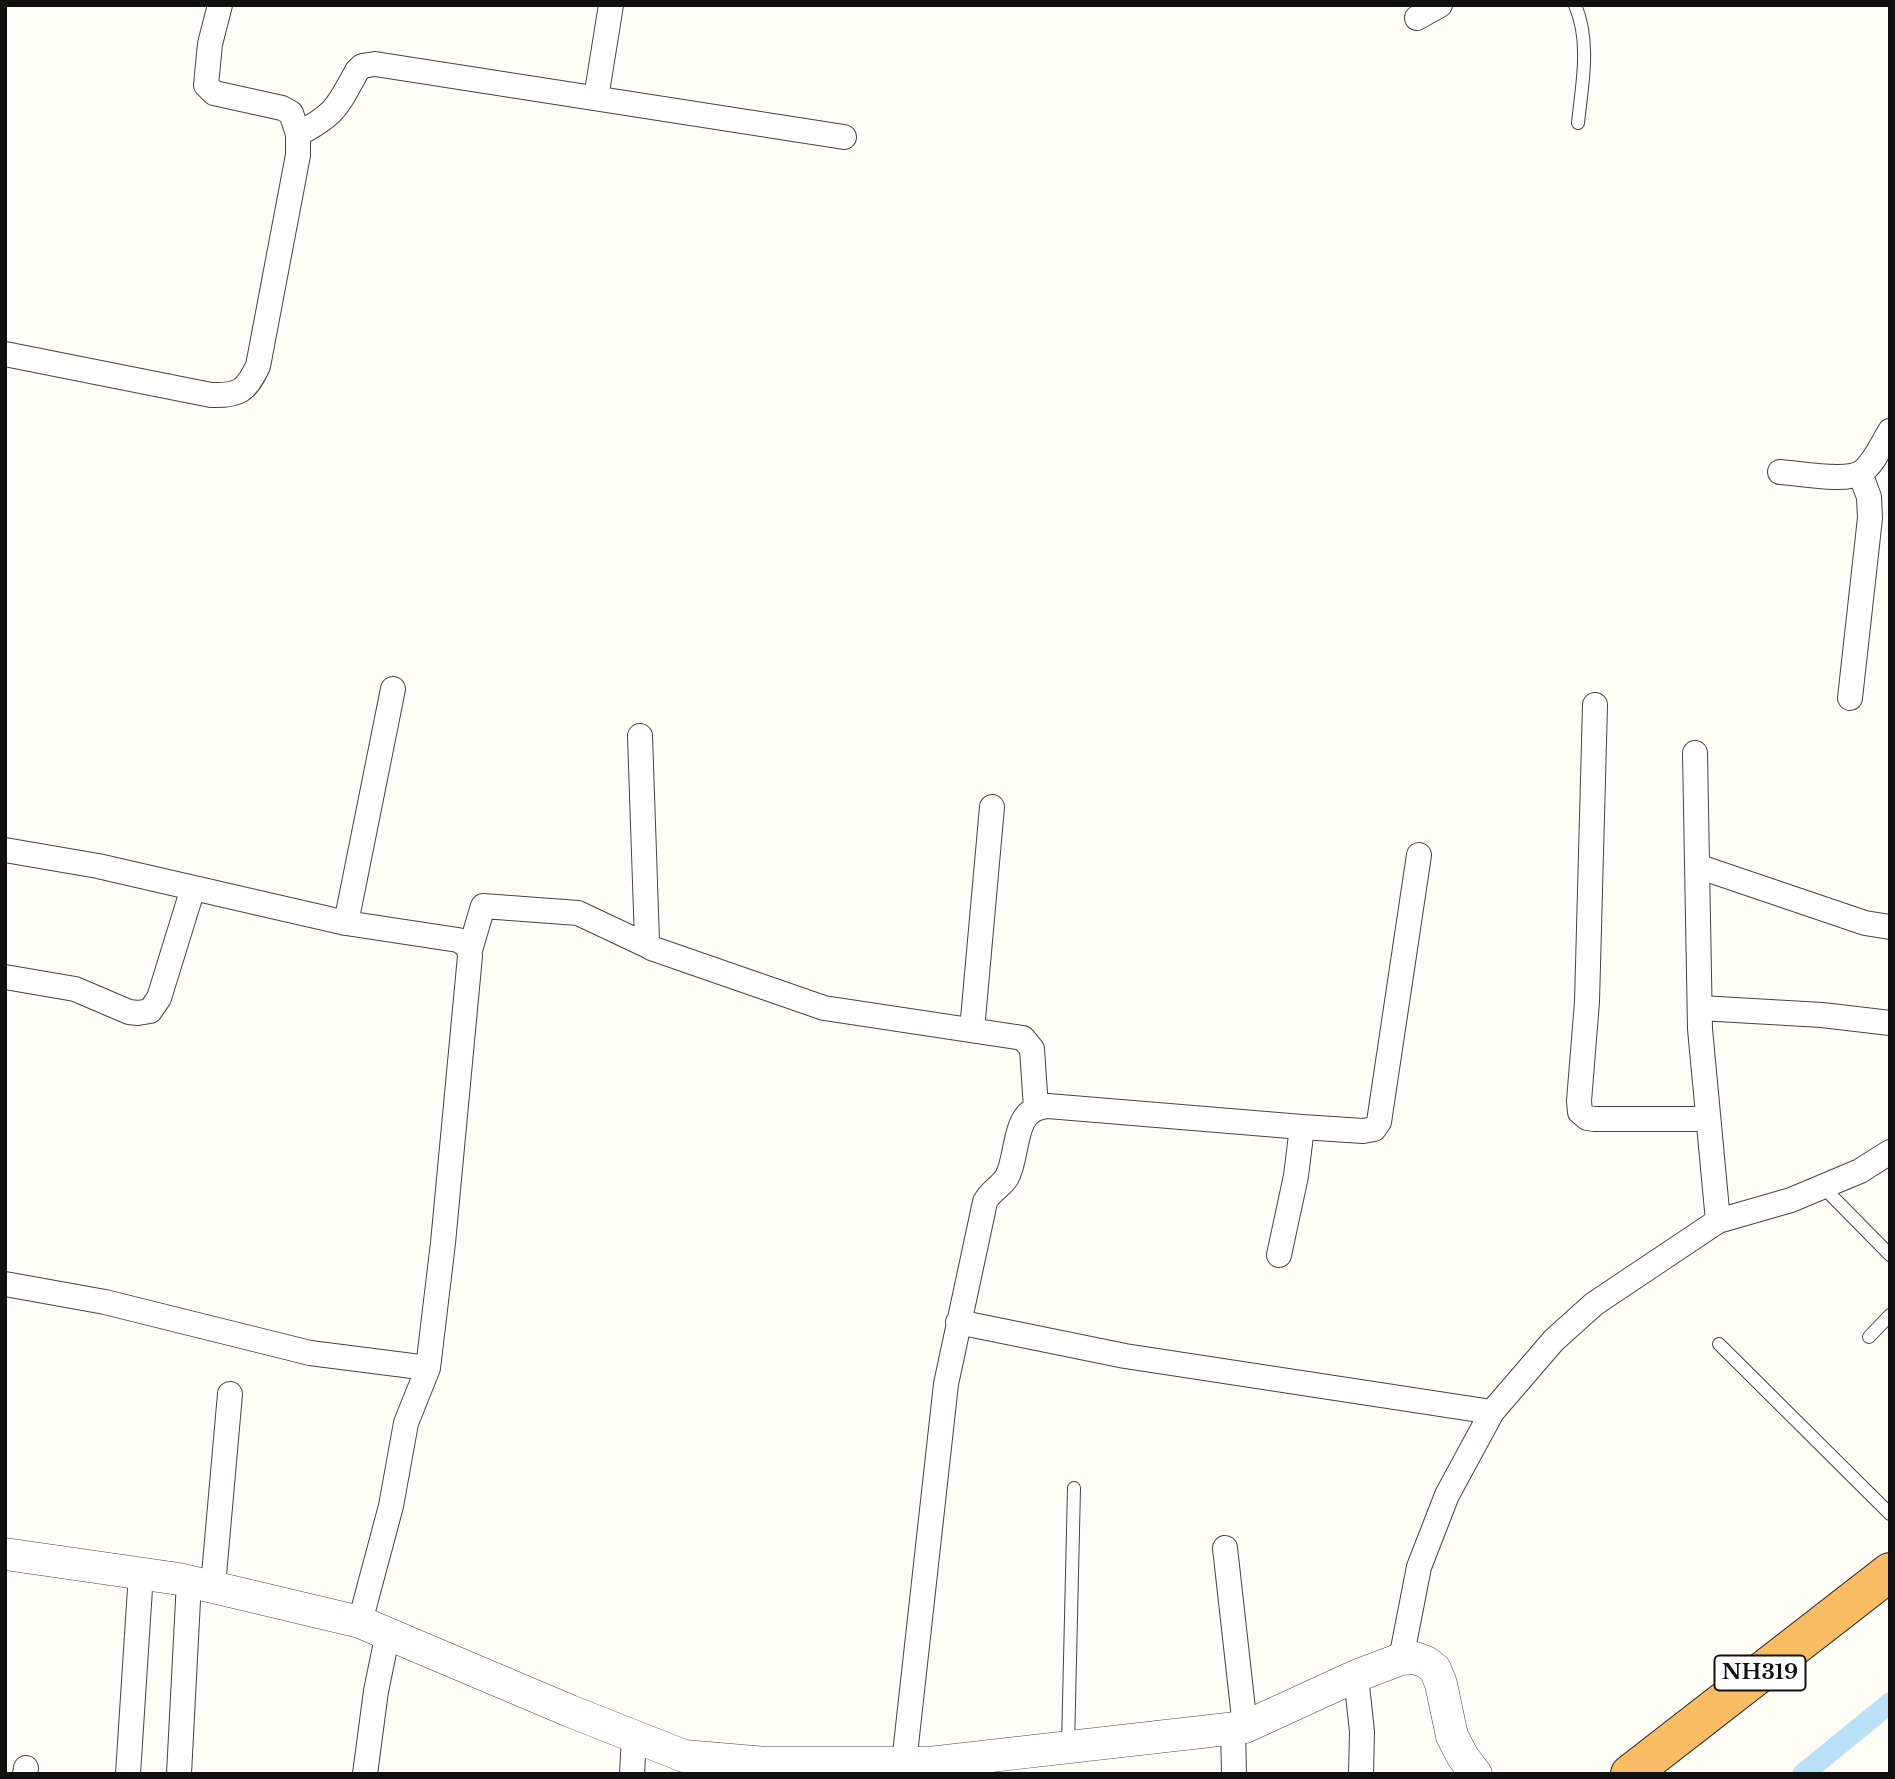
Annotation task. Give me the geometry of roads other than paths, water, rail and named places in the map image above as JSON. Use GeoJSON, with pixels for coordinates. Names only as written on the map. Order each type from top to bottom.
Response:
{"type":"FeatureCollection","features":[{"type":"Feature","properties":{"kind":"highway","name":"NH319"},"geometry":{"type":"LineString","coordinates":[[1630,1774],[1890,1572]]}},
{"type":"Feature","properties":{"kind":"street"},"geometry":{"type":"LineString","coordinates":[[5,354],[211,396],[239,393],[249,385],[258,366],[298,155],[299,134],[291,113],[282,108],[214,93],[206,85],[210,44],[220,5]]}},
{"type":"Feature","properties":{"kind":"street"},"geometry":{"type":"LineString","coordinates":[[596,98],[611,5]]}},
{"type":"Feature","properties":{"kind":"street"},"geometry":{"type":"LineString","coordinates":[[1417,18],[1440,5]]}},
{"type":"Feature","properties":{"kind":"street"},"geometry":{"type":"LineString","coordinates":[[299,134],[334,112],[358,71],[368,64],[845,137]]}},
{"type":"Feature","properties":{"kind":"street"},"geometry":{"type":"LineString","coordinates":[[1780,472],[1838,477],[1860,473],[1870,463],[1890,431]]}},
{"type":"Feature","properties":{"kind":"street"},"geometry":{"type":"LineString","coordinates":[[1850,698],[1870,518],[1869,497],[1860,473]]}},
{"type":"Feature","properties":{"kind":"street"},"geometry":{"type":"LineString","coordinates":[[346,923],[393,689]]}},
{"type":"Feature","properties":{"kind":"street"},"geometry":{"type":"LineString","coordinates":[[1595,705],[1587,1002],[1580,1112],[1594,1119],[1708,1119]]}},
{"type":"Feature","properties":{"kind":"street"},"geometry":{"type":"LineString","coordinates":[[640,736],[648,946]]}},
{"type":"Feature","properties":{"kind":"street"},"geometry":{"type":"LineString","coordinates":[[1695,753],[1700,1008],[1718,1221]]}},
{"type":"Feature","properties":{"kind":"street"},"geometry":{"type":"LineString","coordinates":[[972,1030],[992,807]]}},
{"type":"Feature","properties":{"kind":"street"},"geometry":{"type":"LineString","coordinates":[[5,850],[98,866],[346,923],[458,940],[470,950]]}},
{"type":"Feature","properties":{"kind":"street"},"geometry":{"type":"LineString","coordinates":[[904,1763],[946,1384],[985,1202],[990,1193],[1006,1179],[1022,1123],[1036,1108],[1048,1106],[1302,1128],[1363,1131],[1377,1126],[1419,855]]}},
{"type":"Feature","properties":{"kind":"street"},"geometry":{"type":"LineString","coordinates":[[1697,866],[1866,923],[1890,927]]}},
{"type":"Feature","properties":{"kind":"street"},"geometry":{"type":"LineString","coordinates":[[5,977],[75,989],[129,1012],[150,1011],[159,998],[193,888]]}},
{"type":"Feature","properties":{"kind":"street"},"geometry":{"type":"LineString","coordinates":[[365,1774],[376,1691],[374,1627],[388,1520],[406,1423],[428,1368],[443,1243],[470,950],[483,906],[578,913],[648,946],[816,1006],[1023,1038],[1030,1044],[1036,1108]]}},
{"type":"Feature","properties":{"kind":"street"},"geometry":{"type":"LineString","coordinates":[[1700,1008],[1822,1015],[1890,1023]]}},
{"type":"Feature","properties":{"kind":"street"},"geometry":{"type":"LineString","coordinates":[[1279,1255],[1296,1176],[1302,1128]]}},
{"type":"Feature","properties":{"kind":"street"},"geometry":{"type":"LineString","coordinates":[[1401,1659],[1419,1567],[1447,1495],[1492,1412],[1554,1340],[1594,1304],[1718,1221],[1791,1200],[1860,1171],[1890,1152]]}},
{"type":"Feature","properties":{"kind":"street"},"geometry":{"type":"LineString","coordinates":[[5,1284],[105,1302],[310,1353],[428,1368]]}},
{"type":"Feature","properties":{"kind":"street"},"geometry":{"type":"LineString","coordinates":[[958,1322],[1125,1356],[1492,1412]]}},
{"type":"Feature","properties":{"kind":"street"},"geometry":{"type":"LineString","coordinates":[[179,1774],[201,1584],[230,1394]]}},
{"type":"Feature","properties":{"kind":"street"},"geometry":{"type":"LineString","coordinates":[[1225,1548],[1239,1727],[1234,1774]]}},
{"type":"Feature","properties":{"kind":"street"},"geometry":{"type":"LineString","coordinates":[[5,1554],[201,1584],[374,1627],[634,1737],[683,1765],[766,1769],[904,1763],[1006,1764],[1068,1747],[1239,1727],[1356,1676],[1401,1659],[1415,1658],[1435,1669],[1441,1684],[1452,1736],[1476,1774]]}},
{"type":"Feature","properties":{"kind":"street"},"geometry":{"type":"LineString","coordinates":[[128,1774],[141,1573]]}},
{"type":"Feature","properties":{"kind":"street"},"geometry":{"type":"LineString","coordinates":[[1356,1676],[1362,1732],[1361,1774]]}},
{"type":"Feature","properties":{"kind":"street"},"geometry":{"type":"LineString","coordinates":[[632,1774],[634,1737]]}},
{"type":"Feature","properties":{"kind":"lane"},"geometry":{"type":"LineString","coordinates":[[1575,5],[1580,18],[1584,50],[1578,123]]}},
{"type":"Feature","properties":{"kind":"lane"},"geometry":{"type":"LineString","coordinates":[[1823,1187],[1890,1255]]}},
{"type":"Feature","properties":{"kind":"lane"},"geometry":{"type":"LineString","coordinates":[[1868,1337],[1890,1315]]}},
{"type":"Feature","properties":{"kind":"lane"},"geometry":{"type":"LineString","coordinates":[[1719,1344],[1890,1514]]}},
{"type":"Feature","properties":{"kind":"lane"},"geometry":{"type":"LineString","coordinates":[[1068,1747],[1074,1488]]}},
{"type":"Feature","properties":{"kind":"waterway"},"geometry":{"type":"LineString","coordinates":[[1803,1774],[1890,1703]]}}]}
